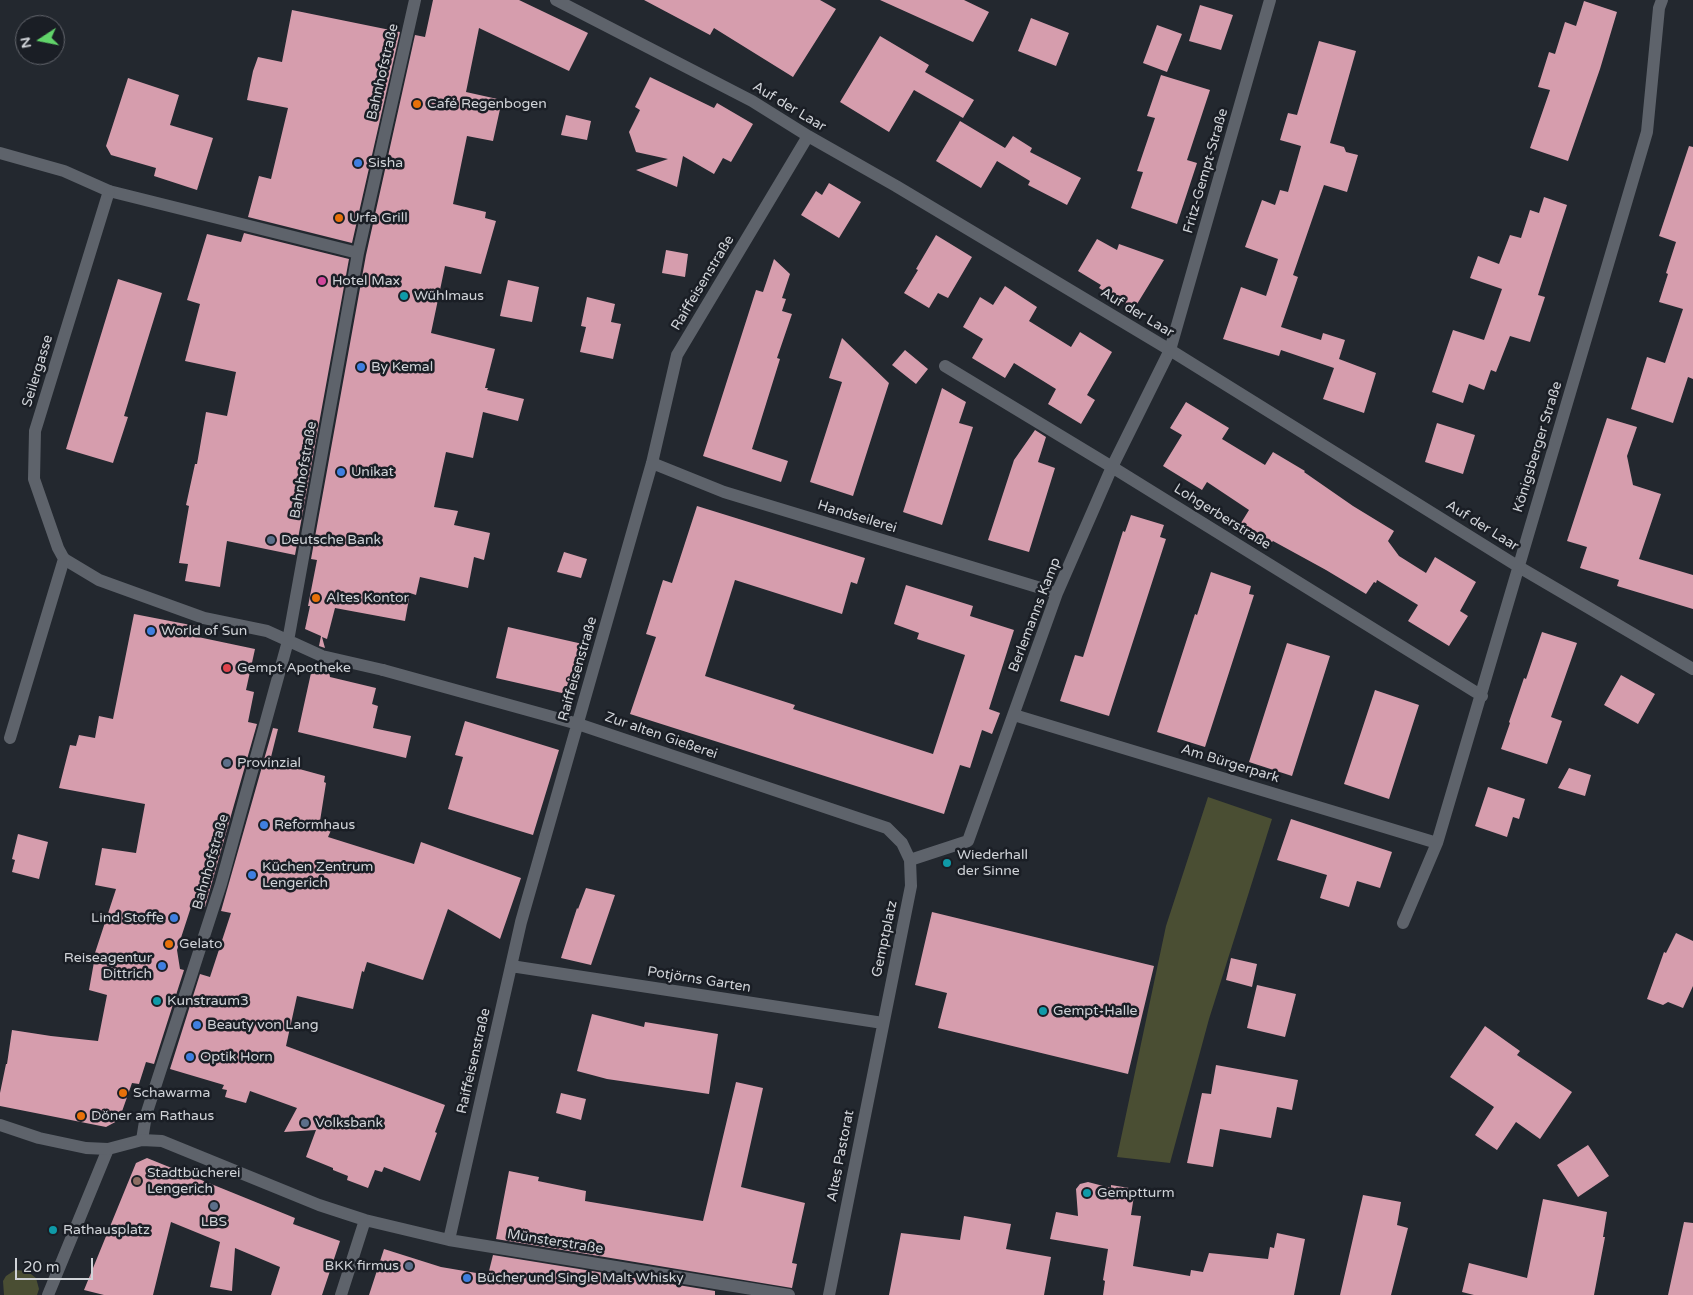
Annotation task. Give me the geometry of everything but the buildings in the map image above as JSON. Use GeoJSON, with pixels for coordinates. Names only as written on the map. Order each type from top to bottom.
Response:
{"type":"FeatureCollection","features":[{"type":"Feature","properties":{"kind":"street","name":"Bahnhofstraße"},"geometry":{"type":"LineString","coordinates":[[142,1140],[146,1114],[221,884],[288,641],[358,253],[415,0]]}},
{"type":"Feature","properties":{"kind":"street","name":"Auf der Laar"},"geometry":{"type":"LineString","coordinates":[[556,0],[752,101],[1170,350],[1519,566],[1693,669]]}},
{"type":"Feature","properties":{"kind":"street","name":"Fritz-Gempt-Straße"},"geometry":{"type":"LineString","coordinates":[[1170,350],[1270,0]]}},
{"type":"Feature","properties":{"kind":"street","name":"Königsberger Straße"},"geometry":{"type":"LineString","coordinates":[[1403,923],[1437,842],[1482,696],[1648,132],[1659,8],[1662,0]]}},
{"type":"Feature","properties":{"kind":"street","name":"Raiffeisenstraße"},"geometry":{"type":"LineString","coordinates":[[449,1240],[521,922],[652,463],[677,355],[808,136]]}},
{"type":"Feature","properties":{"kind":"street"},"geometry":{"type":"LineString","coordinates":[[0,153],[64,171],[109,191],[358,253]]}},
{"type":"Feature","properties":{"kind":"street","name":"Seilergasse"},"geometry":{"type":"LineString","coordinates":[[64,559],[58,548],[34,479],[35,430],[109,191]]}},
{"type":"Feature","properties":{"kind":"street","name":"Berlemanns Kamp"},"geometry":{"type":"LineString","coordinates":[[910,860],[968,841],[1057,593],[1112,466],[1170,350]]}},
{"type":"Feature","properties":{"kind":"street","name":"Lohgerberstraße"},"geometry":{"type":"LineString","coordinates":[[945,366],[1112,466],[1482,696]]}},
{"type":"Feature","properties":{"kind":"street","name":"Handseilerei"},"geometry":{"type":"LineString","coordinates":[[652,463],[724,492],[1057,593]]}},
{"type":"Feature","properties":{"kind":"street"},"geometry":{"type":"LineString","coordinates":[[10,738],[64,559],[98,580],[204,618],[267,631],[288,641]]}},
{"type":"Feature","properties":{"kind":"street","name":"Zur alten Gießerei"},"geometry":{"type":"LineString","coordinates":[[288,641],[322,656],[383,670],[578,724],[887,828],[902,842],[910,860]]}},
{"type":"Feature","properties":{"kind":"street","name":"Am Bürgerpark"},"geometry":{"type":"LineString","coordinates":[[1014,715],[1437,842]]}},
{"type":"Feature","properties":{"kind":"street","name":"Gemptplatz"},"geometry":{"type":"LineString","coordinates":[[883,1023],[911,886],[910,860]]}},
{"type":"Feature","properties":{"kind":"street","name":"Potjörns Garten"},"geometry":{"type":"LineString","coordinates":[[511,966],[883,1023]]}},
{"type":"Feature","properties":{"kind":"street","name":"Altes Pastorat"},"geometry":{"type":"LineString","coordinates":[[829,1295],[883,1023]]}},
{"type":"Feature","properties":{"kind":"street"},"geometry":{"type":"LineString","coordinates":[[0,1125],[39,1138],[86,1148],[108,1149],[142,1140]]}},
{"type":"Feature","properties":{"kind":"street","name":"Münsterstraße"},"geometry":{"type":"LineString","coordinates":[[142,1140],[162,1141],[319,1205],[365,1220],[449,1240],[789,1295]]}},
{"type":"Feature","properties":{"kind":"street"},"geometry":{"type":"LineString","coordinates":[[48,1295],[108,1149]]}},
{"type":"Feature","properties":{"kind":"street"},"geometry":{"type":"LineString","coordinates":[[341,1295],[365,1220]]}},
{"type":"Feature","properties":{"kind":"green space"},"geometry":{"type":"Polygon","coordinates":[[[1208,797],[1272,819],[1209,1019],[1170,1163],[1117,1157],[1166,926],[1208,797]]]}},
{"type":"Feature","properties":{"kind":"green space"},"geometry":{"type":"Polygon","coordinates":[[[15,1270],[27,1271],[36,1278],[39,1289],[37,1295],[4,1295],[3,1281],[6,1276],[15,1270]]]}},
{"type":"Feature","properties":{"kind":"place","name":"Café Regenbogen"},"geometry":{"type":"Point","coordinates":[417,104]}},
{"type":"Feature","properties":{"kind":"place","name":"Sisha"},"geometry":{"type":"Point","coordinates":[358,163]}},
{"type":"Feature","properties":{"kind":"place","name":"Urfa Grill"},"geometry":{"type":"Point","coordinates":[339,218]}},
{"type":"Feature","properties":{"kind":"place","name":"Hotel Max"},"geometry":{"type":"Point","coordinates":[322,281]}},
{"type":"Feature","properties":{"kind":"place","name":"Wühlmaus"},"geometry":{"type":"Point","coordinates":[404,296]}},
{"type":"Feature","properties":{"kind":"place","name":"By Kemal"},"geometry":{"type":"Point","coordinates":[361,367]}},
{"type":"Feature","properties":{"kind":"place","name":"Unikat"},"geometry":{"type":"Point","coordinates":[341,472]}},
{"type":"Feature","properties":{"kind":"place","name":"Deutsche Bank"},"geometry":{"type":"Point","coordinates":[271,540]}},
{"type":"Feature","properties":{"kind":"place","name":"Altes Kontor"},"geometry":{"type":"Point","coordinates":[316,598]}},
{"type":"Feature","properties":{"kind":"place","name":"World of Sun"},"geometry":{"type":"Point","coordinates":[151,631]}},
{"type":"Feature","properties":{"kind":"place","name":"Gempt Apotheke"},"geometry":{"type":"Point","coordinates":[227,668]}},
{"type":"Feature","properties":{"kind":"place","name":"Provinzial"},"geometry":{"type":"Point","coordinates":[227,763]}},
{"type":"Feature","properties":{"kind":"place","name":"Reformhaus"},"geometry":{"type":"Point","coordinates":[264,825]}},
{"type":"Feature","properties":{"kind":"place","name":"Wiederhall der Sinne"},"geometry":{"type":"Point","coordinates":[947,863]}},
{"type":"Feature","properties":{"kind":"place","name":"Küchen Zentrum Lengerich"},"geometry":{"type":"Point","coordinates":[252,875]}},
{"type":"Feature","properties":{"kind":"place","name":"Lind Stoffe"},"geometry":{"type":"Point","coordinates":[174,918]}},
{"type":"Feature","properties":{"kind":"place","name":"Gelato"},"geometry":{"type":"Point","coordinates":[169,944]}},
{"type":"Feature","properties":{"kind":"place","name":"Reiseagentur Dittrich"},"geometry":{"type":"Point","coordinates":[162,966]}},
{"type":"Feature","properties":{"kind":"place","name":"Kunstraum3"},"geometry":{"type":"Point","coordinates":[157,1001]}},
{"type":"Feature","properties":{"kind":"place","name":"Gempt-Halle"},"geometry":{"type":"Point","coordinates":[1043,1011]}},
{"type":"Feature","properties":{"kind":"place","name":"Beauty von Lang"},"geometry":{"type":"Point","coordinates":[197,1025]}},
{"type":"Feature","properties":{"kind":"place","name":"Optik Horn"},"geometry":{"type":"Point","coordinates":[190,1057]}},
{"type":"Feature","properties":{"kind":"place","name":"Schawarma"},"geometry":{"type":"Point","coordinates":[123,1093]}},
{"type":"Feature","properties":{"kind":"place","name":"Döner am Rathaus"},"geometry":{"type":"Point","coordinates":[81,1116]}},
{"type":"Feature","properties":{"kind":"place","name":"Volksbank"},"geometry":{"type":"Point","coordinates":[305,1123]}},
{"type":"Feature","properties":{"kind":"place","name":"Stadtbücherei Lengerich"},"geometry":{"type":"Point","coordinates":[137,1181]}},
{"type":"Feature","properties":{"kind":"place","name":"Gemptturm"},"geometry":{"type":"Point","coordinates":[1087,1193]}},
{"type":"Feature","properties":{"kind":"place","name":"LBS"},"geometry":{"type":"Point","coordinates":[214,1206]}},
{"type":"Feature","properties":{"kind":"place","name":"Rathausplatz"},"geometry":{"type":"Point","coordinates":[53,1230]}},
{"type":"Feature","properties":{"kind":"place","name":"BKK firmus"},"geometry":{"type":"Point","coordinates":[409,1266]}},
{"type":"Feature","properties":{"kind":"place","name":"Bücher und Single Malt Whisky"},"geometry":{"type":"Point","coordinates":[467,1278]}}]}
